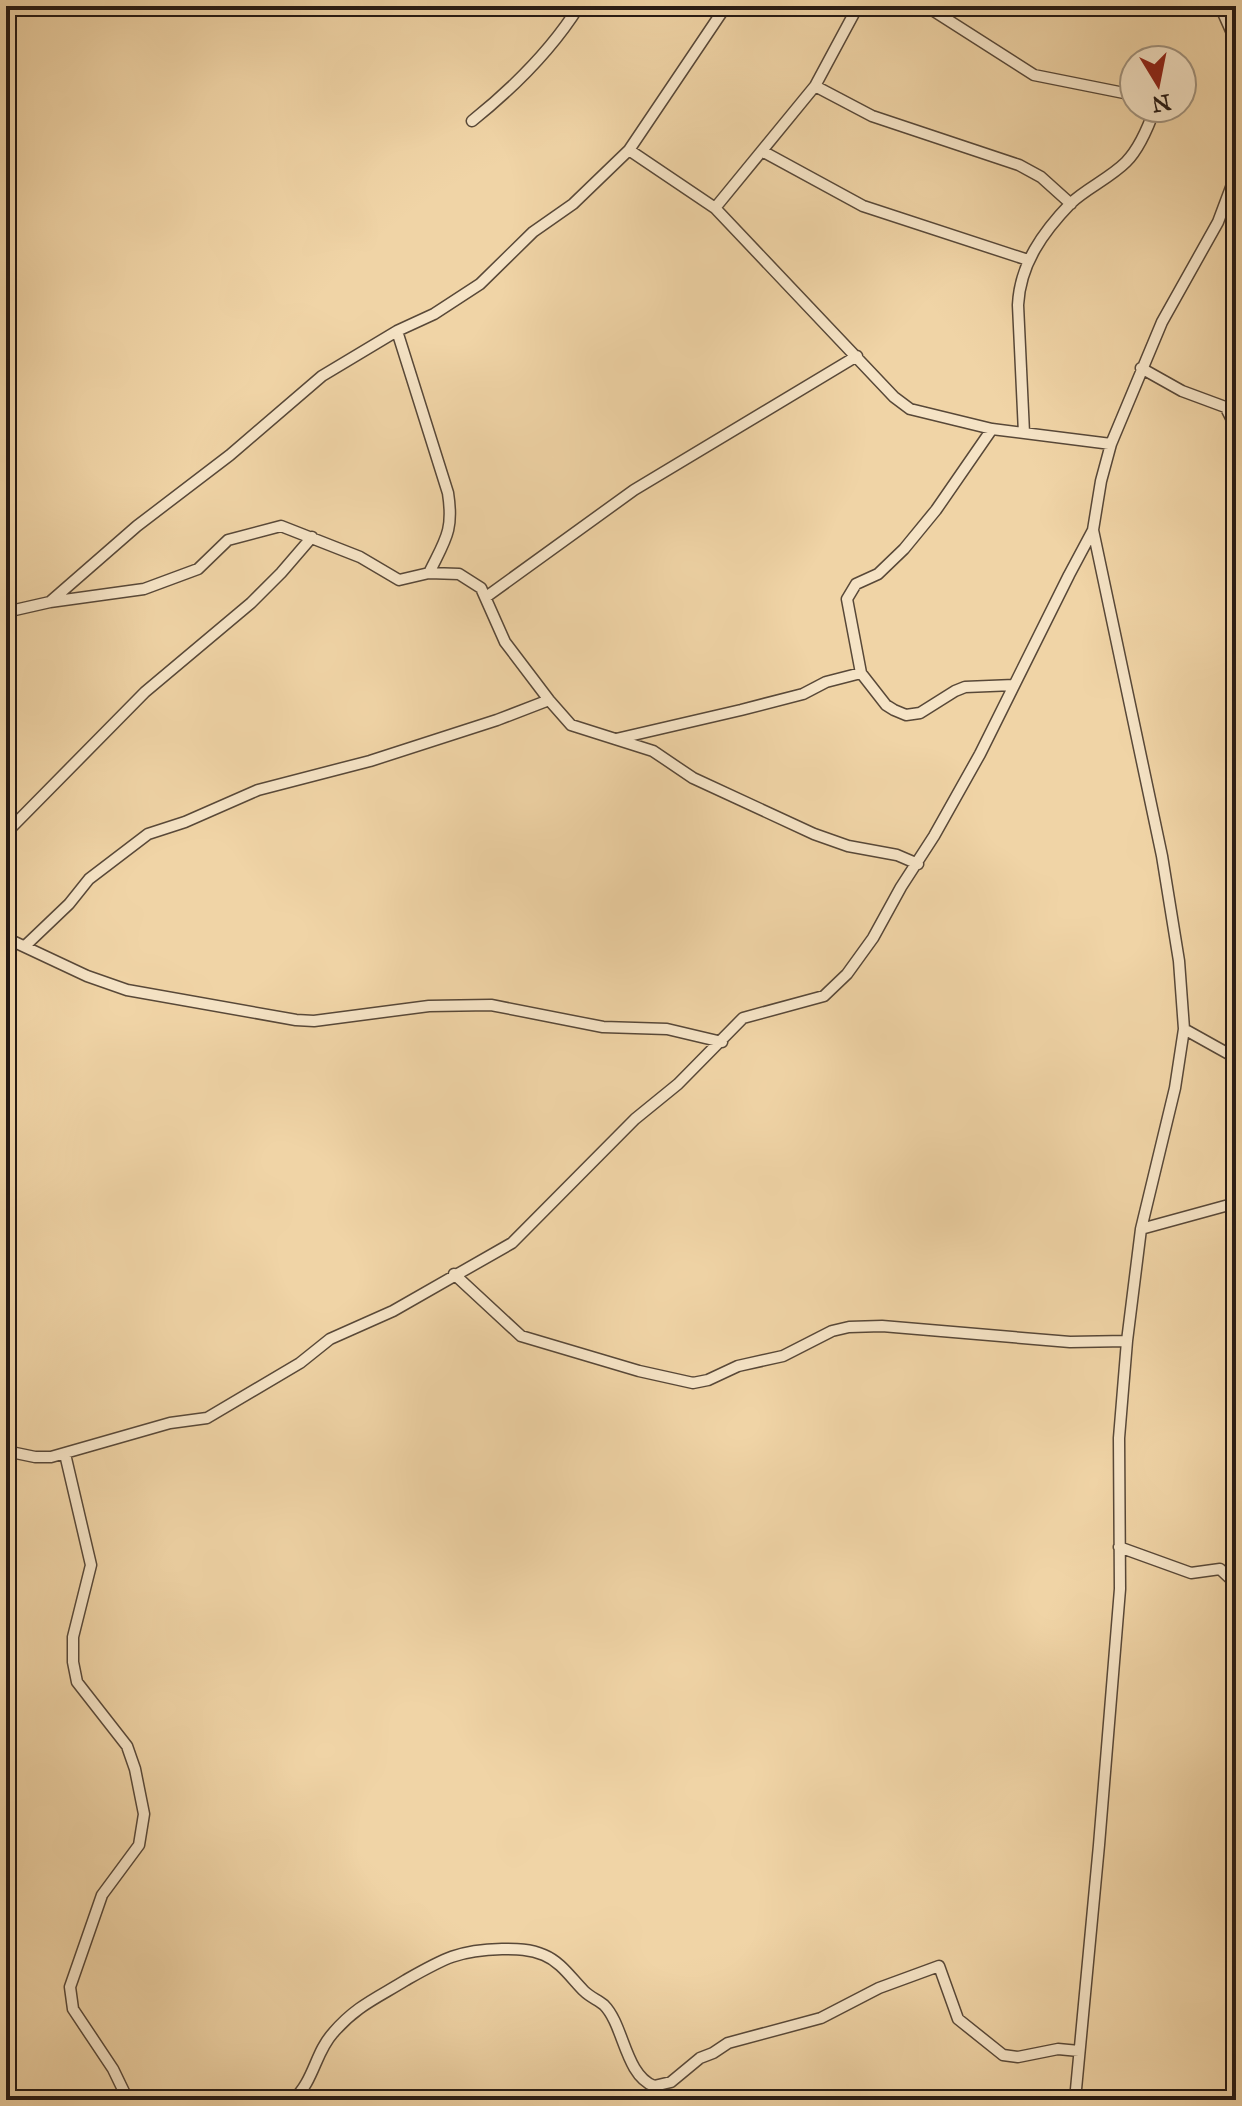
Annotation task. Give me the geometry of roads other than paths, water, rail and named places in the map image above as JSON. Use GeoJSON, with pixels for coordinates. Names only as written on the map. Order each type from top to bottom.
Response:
{"type":"FeatureCollection","features":[{"type":"Feature","properties":{"kind":"street"},"geometry":{"type":"LineString","coordinates":[[472,121],[539,60],[579,6]]}},
{"type":"Feature","properties":{"kind":"street"},"geometry":{"type":"LineString","coordinates":[[50,602],[137,526],[230,455],[322,376],[397,331],[434,314],[480,284],[521,243],[573,204],[629,150],[726,6]]}},
{"type":"Feature","properties":{"kind":"street"},"geometry":{"type":"LineString","coordinates":[[715,208],[815,86],[858,6]]}},
{"type":"Feature","properties":{"kind":"street"},"geometry":{"type":"LineString","coordinates":[[926,6],[1034,75],[1118,92]]}},
{"type":"Feature","properties":{"kind":"street"},"geometry":{"type":"LineString","coordinates":[[1220,6],[1236,42]]}},
{"type":"Feature","properties":{"kind":"street"},"geometry":{"type":"LineString","coordinates":[[815,86],[872,116],[1019,165],[1041,177],[1071,204]]}},
{"type":"Feature","properties":{"kind":"street"},"geometry":{"type":"LineString","coordinates":[[1024,433],[1018,305],[1019,285],[1028,260],[1071,204],[1126,162],[1147,124]]}},
{"type":"Feature","properties":{"kind":"street"},"geometry":{"type":"LineString","coordinates":[[629,150],[715,208],[894,397],[910,409],[992,429],[1111,444]]}},
{"type":"Feature","properties":{"kind":"street"},"geometry":{"type":"LineString","coordinates":[[762,151],[863,206],[1028,260]]}},
{"type":"Feature","properties":{"kind":"street"},"geometry":{"type":"LineString","coordinates":[[6,1451],[35,1457],[65,1454],[170,1423],[207,1418],[300,1363],[330,1339],[393,1311],[512,1243],[556,1195],[635,1119],[678,1084],[743,1018],[824,996],[847,974],[918,864],[980,754],[1093,530],[1111,444],[1141,368],[1162,322],[1218,222],[1236,174]]}},
{"type":"Feature","properties":{"kind":"street"},"geometry":{"type":"LineString","coordinates":[[397,331],[448,493],[452,515],[451,528],[429,573]]}},
{"type":"Feature","properties":{"kind":"street"},"geometry":{"type":"LineString","coordinates":[[486,597],[634,490],[857,356]]}},
{"type":"Feature","properties":{"kind":"street"},"geometry":{"type":"LineString","coordinates":[[1141,368],[1182,391],[1232,410],[1236,428]]}},
{"type":"Feature","properties":{"kind":"street"},"geometry":{"type":"LineString","coordinates":[[992,429],[936,510],[904,549],[878,574],[856,584],[847,599],[861,673],[886,705],[906,715],[920,713],[965,687],[1014,685]]}},
{"type":"Feature","properties":{"kind":"street"},"geometry":{"type":"LineString","coordinates":[[6,612],[50,602],[144,589],[198,569],[234,538],[281,526],[360,557],[392,578],[407,580],[429,573],[459,574],[481,588],[505,642],[571,725],[653,751],[693,778],[814,834],[848,846],[897,855],[918,864]]}},
{"type":"Feature","properties":{"kind":"street"},"geometry":{"type":"LineString","coordinates":[[1075,2100],[1118,1619],[1119,1438],[1127,1341],[1141,1229],[1175,1088],[1184,1029],[1179,961],[1162,856],[1093,530]]}},
{"type":"Feature","properties":{"kind":"street"},"geometry":{"type":"LineString","coordinates":[[6,833],[145,692],[251,603],[312,537]]}},
{"type":"Feature","properties":{"kind":"street"},"geometry":{"type":"LineString","coordinates":[[615,739],[803,694],[826,682],[861,673]]}},
{"type":"Feature","properties":{"kind":"street"},"geometry":{"type":"LineString","coordinates":[[25,946],[69,904],[89,879],[148,834],[185,822],[258,790],[370,761],[549,700]]}},
{"type":"Feature","properties":{"kind":"street"},"geometry":{"type":"LineString","coordinates":[[6,938],[87,976],[127,990],[296,1020],[314,1021],[429,1006],[491,1005],[603,1027],[667,1029],[722,1042]]}},
{"type":"Feature","properties":{"kind":"street"},"geometry":{"type":"LineString","coordinates":[[1184,1029],[1236,1058]]}},
{"type":"Feature","properties":{"kind":"street"},"geometry":{"type":"LineString","coordinates":[[1141,1229],[1236,1203]]}},
{"type":"Feature","properties":{"kind":"street"},"geometry":{"type":"LineString","coordinates":[[454,1274],[521,1336],[639,1371],[693,1383],[708,1380],[738,1366],[787,1354],[832,1331],[849,1327],[882,1326],[1042,1341],[1127,1341]]}},
{"type":"Feature","properties":{"kind":"street"},"geometry":{"type":"LineString","coordinates":[[65,1454],[91,1565],[73,1637],[75,1676],[127,1746],[144,1814],[139,1845],[114,1876],[95,1910],[72,1977],[69,1997],[73,2009],[113,2069],[128,2100]]}},
{"type":"Feature","properties":{"kind":"street"},"geometry":{"type":"LineString","coordinates":[[1119,1547],[1191,1573],[1220,1569],[1236,1584]]}},
{"type":"Feature","properties":{"kind":"street"},"geometry":{"type":"LineString","coordinates":[[293,2100],[311,2079],[324,2043],[357,2007],[449,1956],[476,1949],[522,1949],[545,1955],[562,1967],[587,1994],[603,2005],[613,2018],[640,2076],[654,2086],[671,2082],[700,2058],[728,2043],[813,2021],[879,1988],[939,1966],[958,2019],[1003,2055],[1018,2057],[1058,2049],[1079,2051]]}}]}
